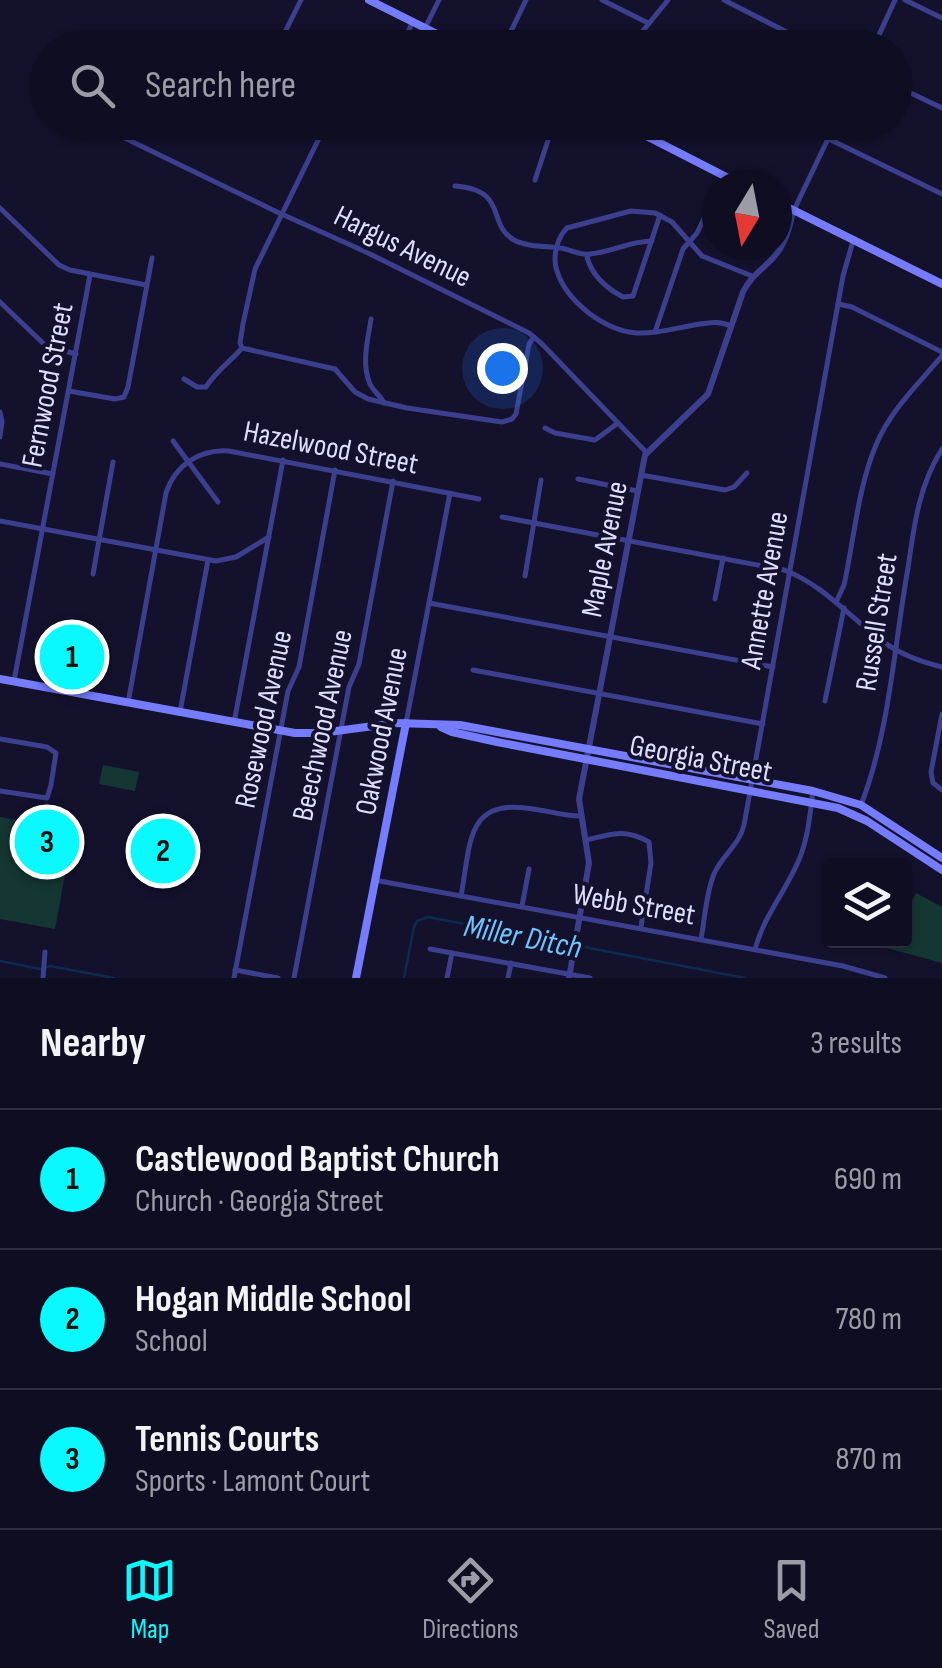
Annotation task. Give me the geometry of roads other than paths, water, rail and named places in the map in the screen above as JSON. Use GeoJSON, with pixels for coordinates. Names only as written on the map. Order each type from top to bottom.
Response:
{"type":"FeatureCollection","features":[{"type":"Feature","properties":{"kind":"main road"},"geometry":{"type":"LineString","coordinates":[[369,0],[429,30]]}},
{"type":"Feature","properties":{"kind":"main road"},"geometry":{"type":"LineString","coordinates":[[654,140],[712,170]]}},
{"type":"Feature","properties":{"kind":"main road"},"geometry":{"type":"LineString","coordinates":[[793,210],[942,284]]}},
{"type":"Feature","properties":{"kind":"main road","name":"Georgia Street"},"geometry":{"type":"LineString","coordinates":[[0,678],[281,731],[307,733],[406,723],[460,725],[588,755],[751,785],[813,791],[860,806],[942,858]]}},
{"type":"Feature","properties":{"kind":"main road","name":"Oakwood Avenue"},"geometry":{"type":"LineString","coordinates":[[356,978],[406,723]]}},
{"type":"Feature","properties":{"kind":"main road","name":"Georgia Street"},"geometry":{"type":"LineString","coordinates":[[751,785],[855,815],[942,870]]}},
{"type":"Feature","properties":{"kind":"street"},"geometry":{"type":"LineString","coordinates":[[284,30],[301,0]]}},
{"type":"Feature","properties":{"kind":"street"},"geometry":{"type":"LineString","coordinates":[[425,28],[439,0]]}},
{"type":"Feature","properties":{"kind":"street"},"geometry":{"type":"LineString","coordinates":[[512,30],[526,0]]}},
{"type":"Feature","properties":{"kind":"street"},"geometry":{"type":"LineString","coordinates":[[602,0],[648,23]]}},
{"type":"Feature","properties":{"kind":"street"},"geometry":{"type":"LineString","coordinates":[[642,30],[668,0]]}},
{"type":"Feature","properties":{"kind":"street"},"geometry":{"type":"LineString","coordinates":[[724,0],[783,30]]}},
{"type":"Feature","properties":{"kind":"street"},"geometry":{"type":"LineString","coordinates":[[881,30],[896,0]]}},
{"type":"Feature","properties":{"kind":"street"},"geometry":{"type":"LineString","coordinates":[[905,0],[942,18]]}},
{"type":"Feature","properties":{"kind":"street"},"geometry":{"type":"LineString","coordinates":[[409,30],[412,22]]}},
{"type":"Feature","properties":{"kind":"street"},"geometry":{"type":"LineString","coordinates":[[912,94],[942,108]]}},
{"type":"Feature","properties":{"kind":"street","name":"Hargus Avenue"},"geometry":{"type":"LineString","coordinates":[[129,140],[534,336],[646,452]]}},
{"type":"Feature","properties":{"kind":"street"},"geometry":{"type":"LineString","coordinates":[[184,378],[197,387],[206,387],[234,359],[241,346],[255,269],[317,140]]}},
{"type":"Feature","properties":{"kind":"street"},"geometry":{"type":"LineString","coordinates":[[535,180],[548,140]]}},
{"type":"Feature","properties":{"kind":"street","name":"Maple Avenue"},"geometry":{"type":"LineString","coordinates":[[569,976],[589,863],[579,799],[646,452],[708,394],[743,292],[752,276],[780,249],[793,210],[828,140]]}},
{"type":"Feature","properties":{"kind":"street"},"geometry":{"type":"LineString","coordinates":[[830,140],[942,194]]}},
{"type":"Feature","properties":{"kind":"street"},"geometry":{"type":"LineString","coordinates":[[455,186],[473,189],[490,199],[503,230],[525,243],[587,256],[626,244],[652,242]]}},
{"type":"Feature","properties":{"kind":"street"},"geometry":{"type":"LineString","coordinates":[[0,208],[59,266],[146,284]]}},
{"type":"Feature","properties":{"kind":"street"},"geometry":{"type":"LineString","coordinates":[[732,326],[716,321],[636,334],[598,319],[576,302],[556,271],[556,248],[562,232],[631,210],[643,210],[672,222],[702,256],[752,276]]}},
{"type":"Feature","properties":{"kind":"street"},"geometry":{"type":"LineString","coordinates":[[587,256],[598,278],[620,296],[634,296],[660,215]]}},
{"type":"Feature","properties":{"kind":"street"},"geometry":{"type":"LineString","coordinates":[[655,332],[683,249],[702,221]]}},
{"type":"Feature","properties":{"kind":"street","name":"Annette Avenue"},"geometry":{"type":"LineString","coordinates":[[701,939],[714,873],[742,835],[838,304],[853,241]]}},
{"type":"Feature","properties":{"kind":"street"},"geometry":{"type":"LineString","coordinates":[[68,391],[115,400],[124,398],[152,258]]}},
{"type":"Feature","properties":{"kind":"street","name":"Fernwood Street"},"geometry":{"type":"LineString","coordinates":[[14,681],[90,275]]}},
{"type":"Feature","properties":{"kind":"street"},"geometry":{"type":"LineString","coordinates":[[0,302],[46,346],[76,354]]}},
{"type":"Feature","properties":{"kind":"street"},"geometry":{"type":"LineString","coordinates":[[836,602],[844,584],[866,472],[877,442],[901,404],[942,354],[852,307],[838,304]]}},
{"type":"Feature","properties":{"kind":"street"},"geometry":{"type":"LineString","coordinates":[[372,319],[366,368],[370,384],[384,403]]}},
{"type":"Feature","properties":{"kind":"street"},"geometry":{"type":"LineString","coordinates":[[241,346],[335,369],[354,392],[368,399],[497,422],[514,418],[534,336]]}},
{"type":"Feature","properties":{"kind":"street"},"geometry":{"type":"LineString","coordinates":[[0,412],[0,437]]}},
{"type":"Feature","properties":{"kind":"street"},"geometry":{"type":"LineString","coordinates":[[545,428],[595,440],[618,423]]}},
{"type":"Feature","properties":{"kind":"street"},"geometry":{"type":"LineString","coordinates":[[173,441],[218,502]]}},
{"type":"Feature","properties":{"kind":"street","name":"Russell Street"},"geometry":{"type":"LineString","coordinates":[[860,806],[876,756],[916,516],[926,478],[942,449]]}},
{"type":"Feature","properties":{"kind":"street","name":"Hazelwood Street"},"geometry":{"type":"LineString","coordinates":[[188,462],[200,454],[219,450],[479,498]]}},
{"type":"Feature","properties":{"kind":"street"},"geometry":{"type":"LineString","coordinates":[[234,722],[283,460]]}},
{"type":"Feature","properties":{"kind":"street"},"geometry":{"type":"LineString","coordinates":[[92,574],[113,462]]}},
{"type":"Feature","properties":{"kind":"street"},"geometry":{"type":"LineString","coordinates":[[128,703],[169,483],[188,462]]}},
{"type":"Feature","properties":{"kind":"street"},"geometry":{"type":"LineString","coordinates":[[0,464],[53,474]]}},
{"type":"Feature","properties":{"kind":"street","name":"Rosewood Avenue"},"geometry":{"type":"LineString","coordinates":[[234,978],[288,691],[300,667],[335,470]]}},
{"type":"Feature","properties":{"kind":"street"},"geometry":{"type":"LineString","coordinates":[[640,475],[724,490],[734,487],[748,473]]}},
{"type":"Feature","properties":{"kind":"street"},"geometry":{"type":"LineString","coordinates":[[578,479],[637,491]]}},
{"type":"Feature","properties":{"kind":"street"},"geometry":{"type":"LineString","coordinates":[[525,576],[541,480]]}},
{"type":"Feature","properties":{"kind":"street","name":"Beechwood Avenue"},"geometry":{"type":"LineString","coordinates":[[294,978],[393,481]]}},
{"type":"Feature","properties":{"kind":"street","name":"Oakwood Avenue"},"geometry":{"type":"LineString","coordinates":[[406,723],[450,493]]}},
{"type":"Feature","properties":{"kind":"street"},"geometry":{"type":"LineString","coordinates":[[502,516],[790,572],[814,584],[895,650],[942,667]]}},
{"type":"Feature","properties":{"kind":"street"},"geometry":{"type":"LineString","coordinates":[[0,521],[216,561],[236,557],[269,538]]}},
{"type":"Feature","properties":{"kind":"street"},"geometry":{"type":"LineString","coordinates":[[716,600],[724,558]]}},
{"type":"Feature","properties":{"kind":"street"},"geometry":{"type":"LineString","coordinates":[[180,712],[208,560]]}},
{"type":"Feature","properties":{"kind":"street"},"geometry":{"type":"LineString","coordinates":[[429,603],[773,667]]}},
{"type":"Feature","properties":{"kind":"street"},"geometry":{"type":"LineString","coordinates":[[824,701],[844,608]]}},
{"type":"Feature","properties":{"kind":"street"},"geometry":{"type":"LineString","coordinates":[[473,670],[763,724]]}},
{"type":"Feature","properties":{"kind":"street"},"geometry":{"type":"LineString","coordinates":[[942,714],[932,772],[933,783],[942,790]]}},
{"type":"Feature","properties":{"kind":"street"},"geometry":{"type":"LineString","coordinates":[[0,739],[47,748],[56,754],[47,798],[0,791]]}},
{"type":"Feature","properties":{"kind":"street"},"geometry":{"type":"LineString","coordinates":[[756,949],[765,920],[802,852],[813,791]]}},
{"type":"Feature","properties":{"kind":"street"},"geometry":{"type":"LineString","coordinates":[[462,896],[473,837],[478,822],[488,812],[510,806],[580,816]]}},
{"type":"Feature","properties":{"kind":"street"},"geometry":{"type":"LineString","coordinates":[[586,840],[625,832],[649,842],[650,876],[641,928]]}},
{"type":"Feature","properties":{"kind":"street"},"geometry":{"type":"LineString","coordinates":[[522,906],[529,868]]}},
{"type":"Feature","properties":{"kind":"street","name":"Webb Street"},"geometry":{"type":"LineString","coordinates":[[374,880],[756,949],[881,978]]}},
{"type":"Feature","properties":{"kind":"street"},"geometry":{"type":"LineString","coordinates":[[430,949],[590,978]]}},
{"type":"Feature","properties":{"kind":"street"},"geometry":{"type":"LineString","coordinates":[[44,972],[45,952]]}},
{"type":"Feature","properties":{"kind":"street"},"geometry":{"type":"LineString","coordinates":[[447,978],[452,952]]}},
{"type":"Feature","properties":{"kind":"street"},"geometry":{"type":"LineString","coordinates":[[508,978],[510,964]]}},
{"type":"Feature","properties":{"kind":"street"},"geometry":{"type":"LineString","coordinates":[[235,970],[278,978]]}},
{"type":"Feature","properties":{"kind":"waterway","name":"Miller Ditch"},"geometry":{"type":"LineString","coordinates":[[404,978],[414,927],[417,921],[428,917],[745,978]]}},
{"type":"Feature","properties":{"kind":"waterway","name":"Miller Ditch"},"geometry":{"type":"LineString","coordinates":[[0,961],[114,978]]}},
{"type":"Feature","properties":{"kind":"place","name":"Castlewood Baptist Church"},"geometry":{"type":"Point","coordinates":[72,657]}},
{"type":"Feature","properties":{"kind":"place","name":"Tennis Courts"},"geometry":{"type":"Point","coordinates":[47,842]}},
{"type":"Feature","properties":{"kind":"place","name":"Hogan Middle School"},"geometry":{"type":"Point","coordinates":[163,851]}}]}
